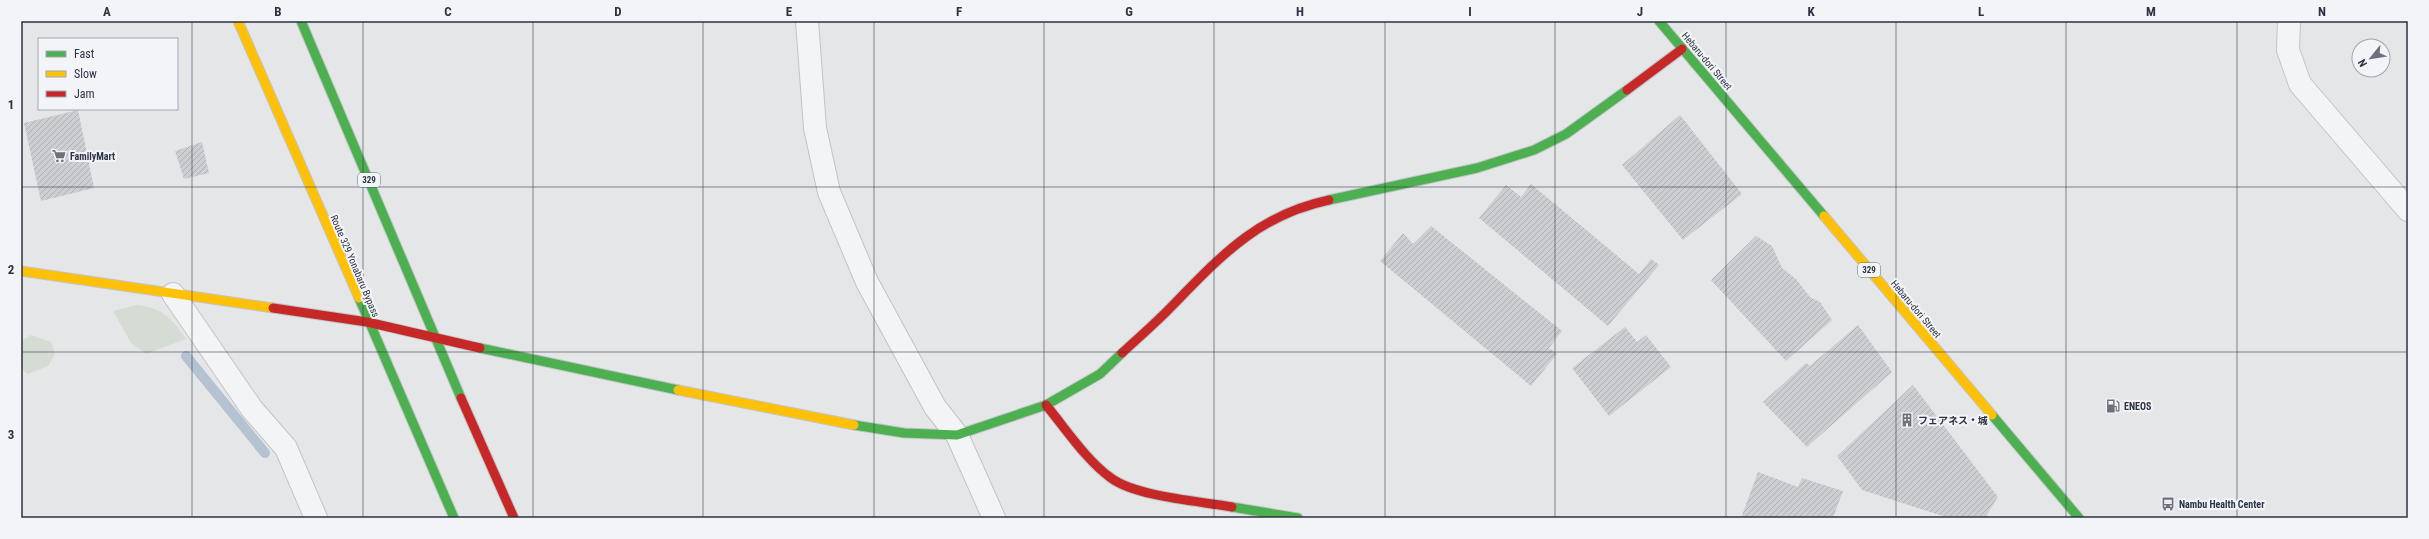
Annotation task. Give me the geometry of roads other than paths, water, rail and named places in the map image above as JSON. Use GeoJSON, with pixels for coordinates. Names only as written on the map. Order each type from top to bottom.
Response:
{"type":"FeatureCollection","features":[{"type":"Feature","properties":{"kind":"main road","name":"Route 329 Yonabaru Bypass"},"geometry":{"type":"LineString","coordinates":[[238,21],[367,322],[454,518]]}},
{"type":"Feature","properties":{"kind":"main road","name":"329"},"geometry":{"type":"LineString","coordinates":[[301,21],[514,518]]}},
{"type":"Feature","properties":{"kind":"main road","name":"Hebaru-dori Street"},"geometry":{"type":"LineString","coordinates":[[1659,21],[2079,518]]}},
{"type":"Feature","properties":{"kind":"main road"},"geometry":{"type":"LineString","coordinates":[[21,271],[367,322],[436,338],[847,424],[904,433],[957,435],[1046,404],[1100,374],[1172,306],[1209,267],[1239,240],[1275,219],[1313,202],[1477,168],[1534,150],[1566,134],[1682,49]]}},
{"type":"Feature","properties":{"kind":"main road"},"geometry":{"type":"LineString","coordinates":[[1046,404],[1088,455],[1111,478],[1135,490],[1298,518]]}},
{"type":"Feature","properties":{"kind":"main road"},"geometry":{"type":"LineString","coordinates":[[2050,485],[2066,518]]}},
{"type":"Feature","properties":{"kind":"street"},"geometry":{"type":"LineString","coordinates":[[807,21],[815,128],[829,192],[867,282],[935,407],[957,435],[994,518]]}},
{"type":"Feature","properties":{"kind":"street"},"geometry":{"type":"LineString","coordinates":[[2289,21],[2288,50],[2300,84],[2408,210]]}},
{"type":"Feature","properties":{"kind":"street"},"geometry":{"type":"LineString","coordinates":[[173,294],[252,410],[286,448],[316,518]]}},
{"type":"Feature","properties":{"kind":"waterway"},"geometry":{"type":"LineString","coordinates":[[186,356],[265,453]]}},
{"type":"Feature","properties":{"kind":"place","name":"FamilyMart"},"geometry":{"type":"Point","coordinates":[59,156]}},
{"type":"Feature","properties":{"kind":"place","name":"ENEOS"},"geometry":{"type":"Point","coordinates":[2113,406]}},
{"type":"Feature","properties":{"kind":"place","name":"フェアネス・城"},"geometry":{"type":"Point","coordinates":[1907,420]}},
{"type":"Feature","properties":{"kind":"place","name":"Nambu Health Center"},"geometry":{"type":"Point","coordinates":[2168,504]}}]}
